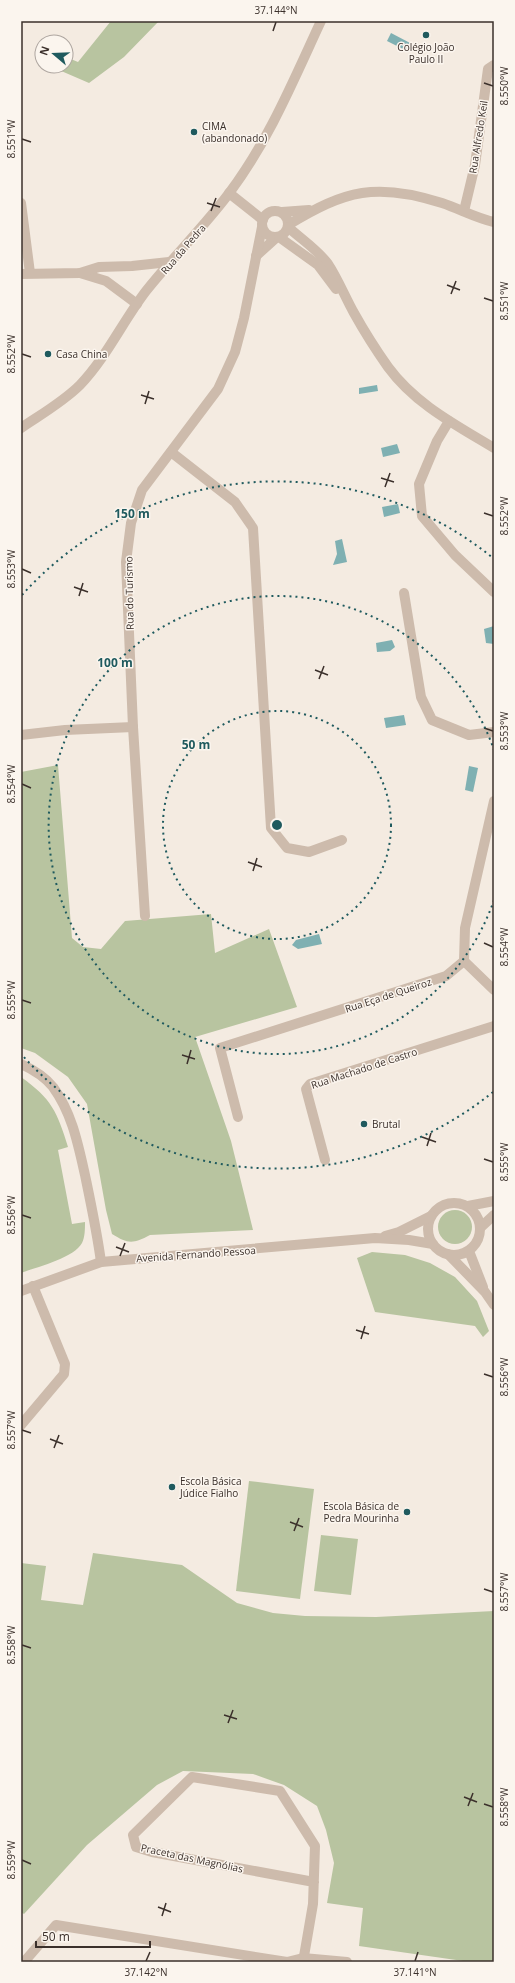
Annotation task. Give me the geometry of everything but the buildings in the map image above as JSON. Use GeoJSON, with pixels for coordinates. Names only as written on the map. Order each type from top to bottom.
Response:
{"type":"FeatureCollection","features":[{"type":"Feature","properties":{"kind":"street","name":"Rua da Pedra"},"geometry":{"type":"LineString","coordinates":[[21,428],[80,386],[137,304],[169,262],[203,225],[229,193],[259,146],[277,114],[321,21]]}},
{"type":"Feature","properties":{"kind":"street","name":"Rua Alfredo Keil"},"geometry":{"type":"LineString","coordinates":[[464,211],[475,165],[488,69],[494,65]]}},
{"type":"Feature","properties":{"kind":"street"},"geometry":{"type":"LineString","coordinates":[[256,256],[284,233],[288,226],[313,210],[351,194],[383,191],[409,194],[494,222]]}},
{"type":"Feature","properties":{"kind":"street"},"geometry":{"type":"LineString","coordinates":[[229,193],[262,223],[266,233],[278,237],[318,265],[355,315],[389,367],[404,386],[426,405],[449,421],[494,448]]}},
{"type":"Feature","properties":{"kind":"street"},"geometry":{"type":"LineString","coordinates":[[21,203],[26,273],[80,273],[106,281],[137,304]]}},
{"type":"Feature","properties":{"kind":"street"},"geometry":{"type":"LineString","coordinates":[[262,223],[270,211],[282,212],[313,210]]}},
{"type":"Feature","properties":{"kind":"street"},"geometry":{"type":"LineString","coordinates":[[282,212],[287,218],[288,226],[328,264],[355,315]]}},
{"type":"Feature","properties":{"kind":"street","name":"Rua do Turismo"},"geometry":{"type":"LineString","coordinates":[[145,916],[133,727],[126,562],[131,524],[142,490],[218,389],[235,352],[244,318],[262,223]]}},
{"type":"Feature","properties":{"kind":"street"},"geometry":{"type":"LineString","coordinates":[[80,273],[99,267],[132,266],[169,262]]}},
{"type":"Feature","properties":{"kind":"street"},"geometry":{"type":"LineString","coordinates":[[449,421],[438,441],[419,484],[422,516],[455,555],[494,592]]}},
{"type":"Feature","properties":{"kind":"street"},"geometry":{"type":"LineString","coordinates":[[171,452],[235,502],[253,528],[270,828],[288,848],[309,852],[342,840]]}},
{"type":"Feature","properties":{"kind":"street"},"geometry":{"type":"LineString","coordinates":[[404,593],[421,697],[432,720],[469,735],[494,732]]}},
{"type":"Feature","properties":{"kind":"street"},"geometry":{"type":"LineString","coordinates":[[21,735],[65,730],[133,727]]}},
{"type":"Feature","properties":{"kind":"street"},"geometry":{"type":"LineString","coordinates":[[494,801],[465,928],[464,961],[494,990]]}},
{"type":"Feature","properties":{"kind":"street","name":"Rua Eça de Queiroz"},"geometry":{"type":"LineString","coordinates":[[238,1117],[220,1048],[446,976],[464,961]]}},
{"type":"Feature","properties":{"kind":"street","name":"Rua Machado de Castro"},"geometry":{"type":"LineString","coordinates":[[325,1160],[306,1089],[307,1086],[494,1026]]}},
{"type":"Feature","properties":{"kind":"street"},"geometry":{"type":"LineString","coordinates":[[21,1064],[33,1070],[52,1085],[62,1100],[74,1126],[97,1229],[101,1262]]}},
{"type":"Feature","properties":{"kind":"street"},"geometry":{"type":"LineString","coordinates":[[468,1206],[494,1200]]}},
{"type":"Feature","properties":{"kind":"street"},"geometry":{"type":"LineString","coordinates":[[460,1203],[468,1206],[479,1219],[481,1227],[480,1236],[476,1245],[469,1251],[456,1255],[448,1254],[437,1249],[433,1244],[428,1231],[431,1216],[436,1209],[443,1204],[460,1203]]}},
{"type":"Feature","properties":{"kind":"street"},"geometry":{"type":"LineString","coordinates":[[481,1227],[494,1215]]}},
{"type":"Feature","properties":{"kind":"street"},"geometry":{"type":"LineString","coordinates":[[375,1238],[399,1232],[431,1216]]}},
{"type":"Feature","properties":{"kind":"street"},"geometry":{"type":"LineString","coordinates":[[375,1238],[408,1240],[433,1244]]}},
{"type":"Feature","properties":{"kind":"street","name":"Avenida Fernando Pessoa"},"geometry":{"type":"LineString","coordinates":[[21,1291],[101,1262],[375,1238]]}},
{"type":"Feature","properties":{"kind":"street"},"geometry":{"type":"LineString","coordinates":[[469,1251],[485,1292]]}},
{"type":"Feature","properties":{"kind":"street"},"geometry":{"type":"LineString","coordinates":[[448,1254],[485,1292],[494,1305]]}},
{"type":"Feature","properties":{"kind":"street"},"geometry":{"type":"LineString","coordinates":[[21,1425],[64,1374],[65,1364],[34,1286]]}},
{"type":"Feature","properties":{"kind":"street","name":"Praceta das Magnólias"},"geometry":{"type":"LineString","coordinates":[[192,1777],[280,1791],[315,1846],[314,1882],[152,1852],[136,1847],[133,1834],[192,1777]]}},
{"type":"Feature","properties":{"kind":"street"},"geometry":{"type":"LineString","coordinates":[[303,1960],[314,1904],[314,1882]]}},
{"type":"Feature","properties":{"kind":"street"},"geometry":{"type":"LineString","coordinates":[[24,1962],[37,1945],[56,1925],[287,1962],[303,1960],[347,1962]]}},
{"type":"Feature","properties":{"kind":"green space"},"geometry":{"type":"Polygon","coordinates":[[[111,21],[159,21],[124,57],[89,83],[68,74],[74,74],[74,60],[78,62],[111,21]]]}},
{"type":"Feature","properties":{"kind":"green space"},"geometry":{"type":"Polygon","coordinates":[[[58,765],[72,938],[83,947],[101,949],[125,921],[211,914],[215,953],[269,929],[297,1007],[195,1037],[231,1141],[253,1230],[150,1235],[131,1242],[122,1240],[112,1234],[106,1210],[87,1104],[68,1077],[35,1053],[21,1048],[21,772],[58,765]]]}},
{"type":"Feature","properties":{"kind":"green space"},"geometry":{"type":"Polygon","coordinates":[[[21,1077],[40,1092],[47,1100],[60,1124],[68,1147],[58,1150],[72,1224],[85,1222],[85,1230],[82,1243],[71,1253],[63,1258],[21,1273],[21,1077]]]}},
{"type":"Feature","properties":{"kind":"green space"},"geometry":{"type":"Polygon","coordinates":[[[452,1210],[458,1210],[467,1215],[471,1221],[471,1233],[467,1239],[458,1244],[452,1244],[443,1239],[438,1230],[438,1224],[443,1215],[452,1210]]]}},
{"type":"Feature","properties":{"kind":"green space"},"geometry":{"type":"Polygon","coordinates":[[[372,1252],[405,1255],[430,1263],[455,1277],[477,1301],[489,1331],[483,1337],[475,1326],[375,1312],[357,1258],[372,1252]]]}},
{"type":"Feature","properties":{"kind":"green space"},"geometry":{"type":"Polygon","coordinates":[[[249,1481],[314,1489],[300,1599],[236,1591],[249,1481]]]}},
{"type":"Feature","properties":{"kind":"green space"},"geometry":{"type":"Polygon","coordinates":[[[321,1535],[358,1539],[351,1595],[314,1591],[321,1535]]]}},
{"type":"Feature","properties":{"kind":"green space"},"geometry":{"type":"Polygon","coordinates":[[[93,1553],[182,1565],[237,1603],[273,1613],[305,1616],[376,1617],[494,1611],[494,1962],[470,1962],[359,1946],[363,1908],[327,1903],[334,1863],[326,1830],[317,1806],[284,1785],[253,1774],[183,1771],[157,1785],[87,1845],[24,1914],[21,1912],[21,1563],[46,1566],[41,1600],[83,1605],[93,1553]]]}},
{"type":"Feature","properties":{"kind":"water"},"geometry":{"type":"Polygon","coordinates":[[[391,33],[412,44],[409,52],[387,41],[391,33]]]}},
{"type":"Feature","properties":{"kind":"water"},"geometry":{"type":"Polygon","coordinates":[[[377,385],[378,391],[359,394],[359,388],[377,385]]]}},
{"type":"Feature","properties":{"kind":"water"},"geometry":{"type":"Polygon","coordinates":[[[397,444],[400,453],[383,457],[381,448],[397,444]]]}},
{"type":"Feature","properties":{"kind":"water"},"geometry":{"type":"Polygon","coordinates":[[[398,504],[400,513],[384,517],[382,507],[398,504]]]}},
{"type":"Feature","properties":{"kind":"water"},"geometry":{"type":"Polygon","coordinates":[[[342,539],[347,562],[333,565],[337,554],[335,541],[342,539]]]}},
{"type":"Feature","properties":{"kind":"water"},"geometry":{"type":"Polygon","coordinates":[[[494,626],[494,644],[486,643],[484,629],[494,626]]]}},
{"type":"Feature","properties":{"kind":"water"},"geometry":{"type":"Polygon","coordinates":[[[392,640],[395,647],[390,651],[377,652],[376,643],[392,640]]]}},
{"type":"Feature","properties":{"kind":"water"},"geometry":{"type":"Polygon","coordinates":[[[404,715],[406,725],[386,728],[384,718],[404,715]]]}},
{"type":"Feature","properties":{"kind":"water"},"geometry":{"type":"Polygon","coordinates":[[[469,766],[478,768],[473,792],[465,790],[469,766]]]}},
{"type":"Feature","properties":{"kind":"water"},"geometry":{"type":"Polygon","coordinates":[[[319,934],[322,944],[298,949],[292,945],[296,940],[319,934]]]}},
{"type":"Feature","properties":{"kind":"place","name":"Colégio João Paulo II"},"geometry":{"type":"Point","coordinates":[426,35]}},
{"type":"Feature","properties":{"kind":"place","name":"CIMA (abandonado)"},"geometry":{"type":"Point","coordinates":[194,132]}},
{"type":"Feature","properties":{"kind":"place","name":"Casa China"},"geometry":{"type":"Point","coordinates":[48,354]}},
{"type":"Feature","properties":{"kind":"place","name":"Brutal"},"geometry":{"type":"Point","coordinates":[364,1124]}},
{"type":"Feature","properties":{"kind":"place","name":"Escola Básica Júdice Fialho"},"geometry":{"type":"Point","coordinates":[172,1487]}},
{"type":"Feature","properties":{"kind":"place","name":"Escola Básica de Pedra Mourinha"},"geometry":{"type":"Point","coordinates":[407,1512]}}]}
